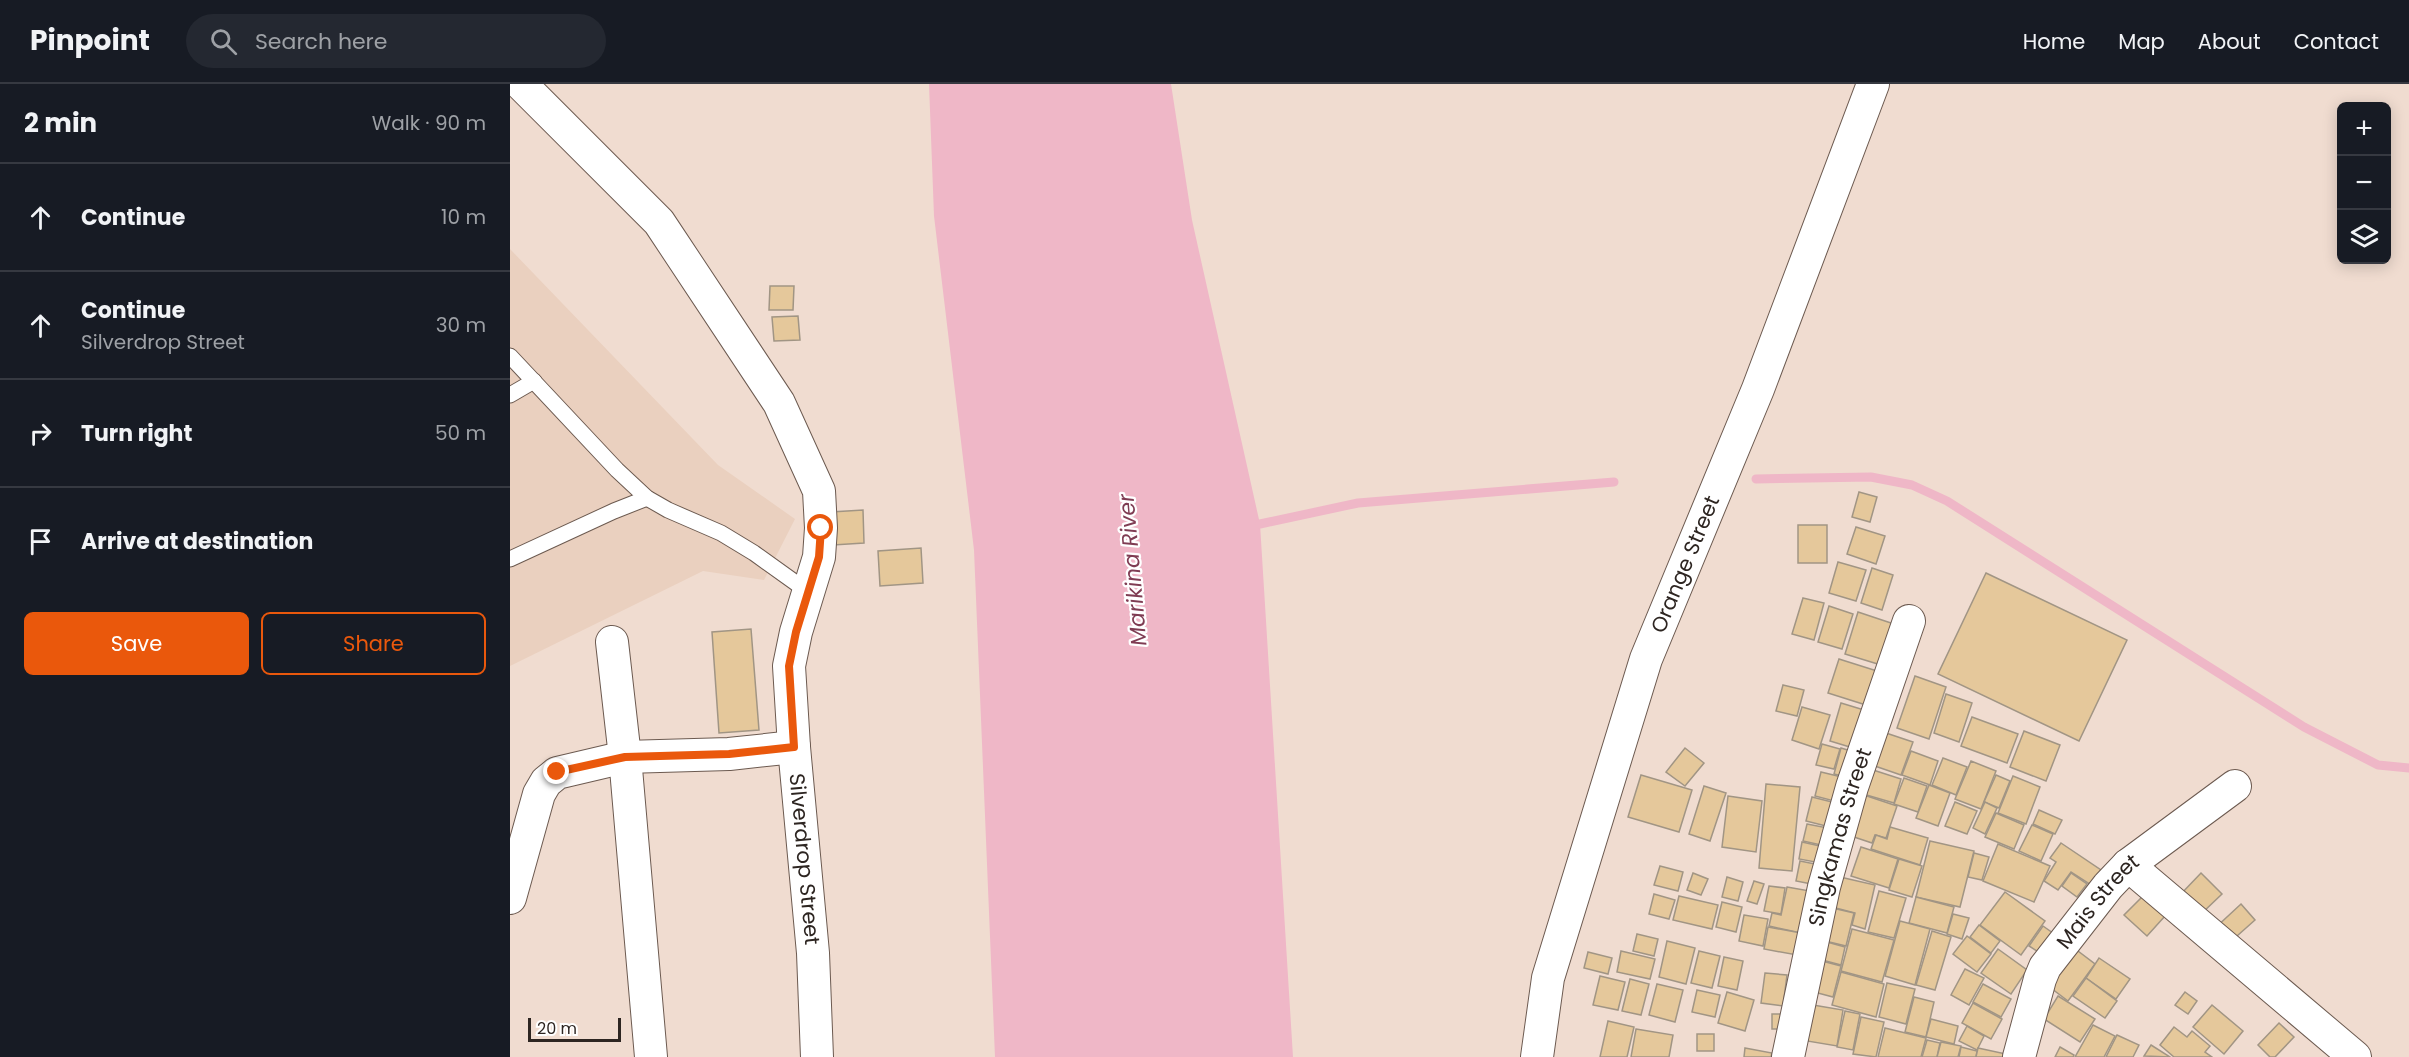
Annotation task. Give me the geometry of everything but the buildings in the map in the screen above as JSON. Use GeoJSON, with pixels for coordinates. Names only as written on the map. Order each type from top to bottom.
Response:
{"type":"FeatureCollection","features":[{"type":"Feature","properties":{"kind":"street","name":"Silverdrop Street"},"geometry":{"type":"LineString","coordinates":[[521,84],[659,222],[779,403],[819,490],[821,528],[819,557],[807,591],[789,666],[813,953],[818,1057]]}},
{"type":"Feature","properties":{"kind":"street","name":"Orange Street"},"geometry":{"type":"LineString","coordinates":[[1537,1057],[1548,978],[1646,659],[1758,389],[1873,84]]}},
{"type":"Feature","properties":{"kind":"street","name":"Singkamas Street"},"geometry":{"type":"LineString","coordinates":[[1788,1057],[1821,897],[1852,787],[1908,621]]}},
{"type":"Feature","properties":{"kind":"street"},"geometry":{"type":"LineString","coordinates":[[612,642],[625,757],[651,1057]]}},
{"type":"Feature","properties":{"kind":"street"},"geometry":{"type":"LineString","coordinates":[[510,898],[539,794],[546,782],[557,772],[625,757],[729,754],[794,747]]}},
{"type":"Feature","properties":{"kind":"street","name":"Mais Street"},"geometry":{"type":"LineString","coordinates":[[2019,1057],[2045,967],[2108,886],[2128,865],[2235,786]]}},
{"type":"Feature","properties":{"kind":"street"},"geometry":{"type":"LineString","coordinates":[[2128,865],[2355,1057]]}},
{"type":"Feature","properties":{"kind":"lane"},"geometry":{"type":"LineString","coordinates":[[510,356],[617,470],[647,498],[729,538],[807,591]]}},
{"type":"Feature","properties":{"kind":"lane"},"geometry":{"type":"LineString","coordinates":[[510,395],[534,381]]}},
{"type":"Feature","properties":{"kind":"lane"},"geometry":{"type":"LineString","coordinates":[[510,559],[647,498]]}},
{"type":"Feature","properties":{"kind":"shaded area"},"geometry":{"type":"Polygon","coordinates":[[[510,249],[718,465],[795,519],[764,580],[703,571],[510,666],[510,249]]]}},
{"type":"Feature","properties":{"kind":"water","name":"Marikina River"},"geometry":{"type":"Polygon","coordinates":[[[929,84],[1171,84],[1192,220],[1260,524],[1293,1057],[995,1057],[974,550],[934,216],[929,84]]]}},
{"type":"Feature","properties":{"kind":"waterway"},"geometry":{"type":"LineString","coordinates":[[1756,479],[1871,477],[1912,485],[1947,501],[2304,727],[2378,765],[2409,768]]}},
{"type":"Feature","properties":{"kind":"waterway"},"geometry":{"type":"LineString","coordinates":[[1260,524],[1358,503],[1614,482]]}},
{"type":"Feature","properties":{"kind":"route"},"geometry":{"type":"LineString","coordinates":[[557,772],[625,757],[729,754],[794,747],[789,666],[807,591],[819,557],[821,528]]}}]}
